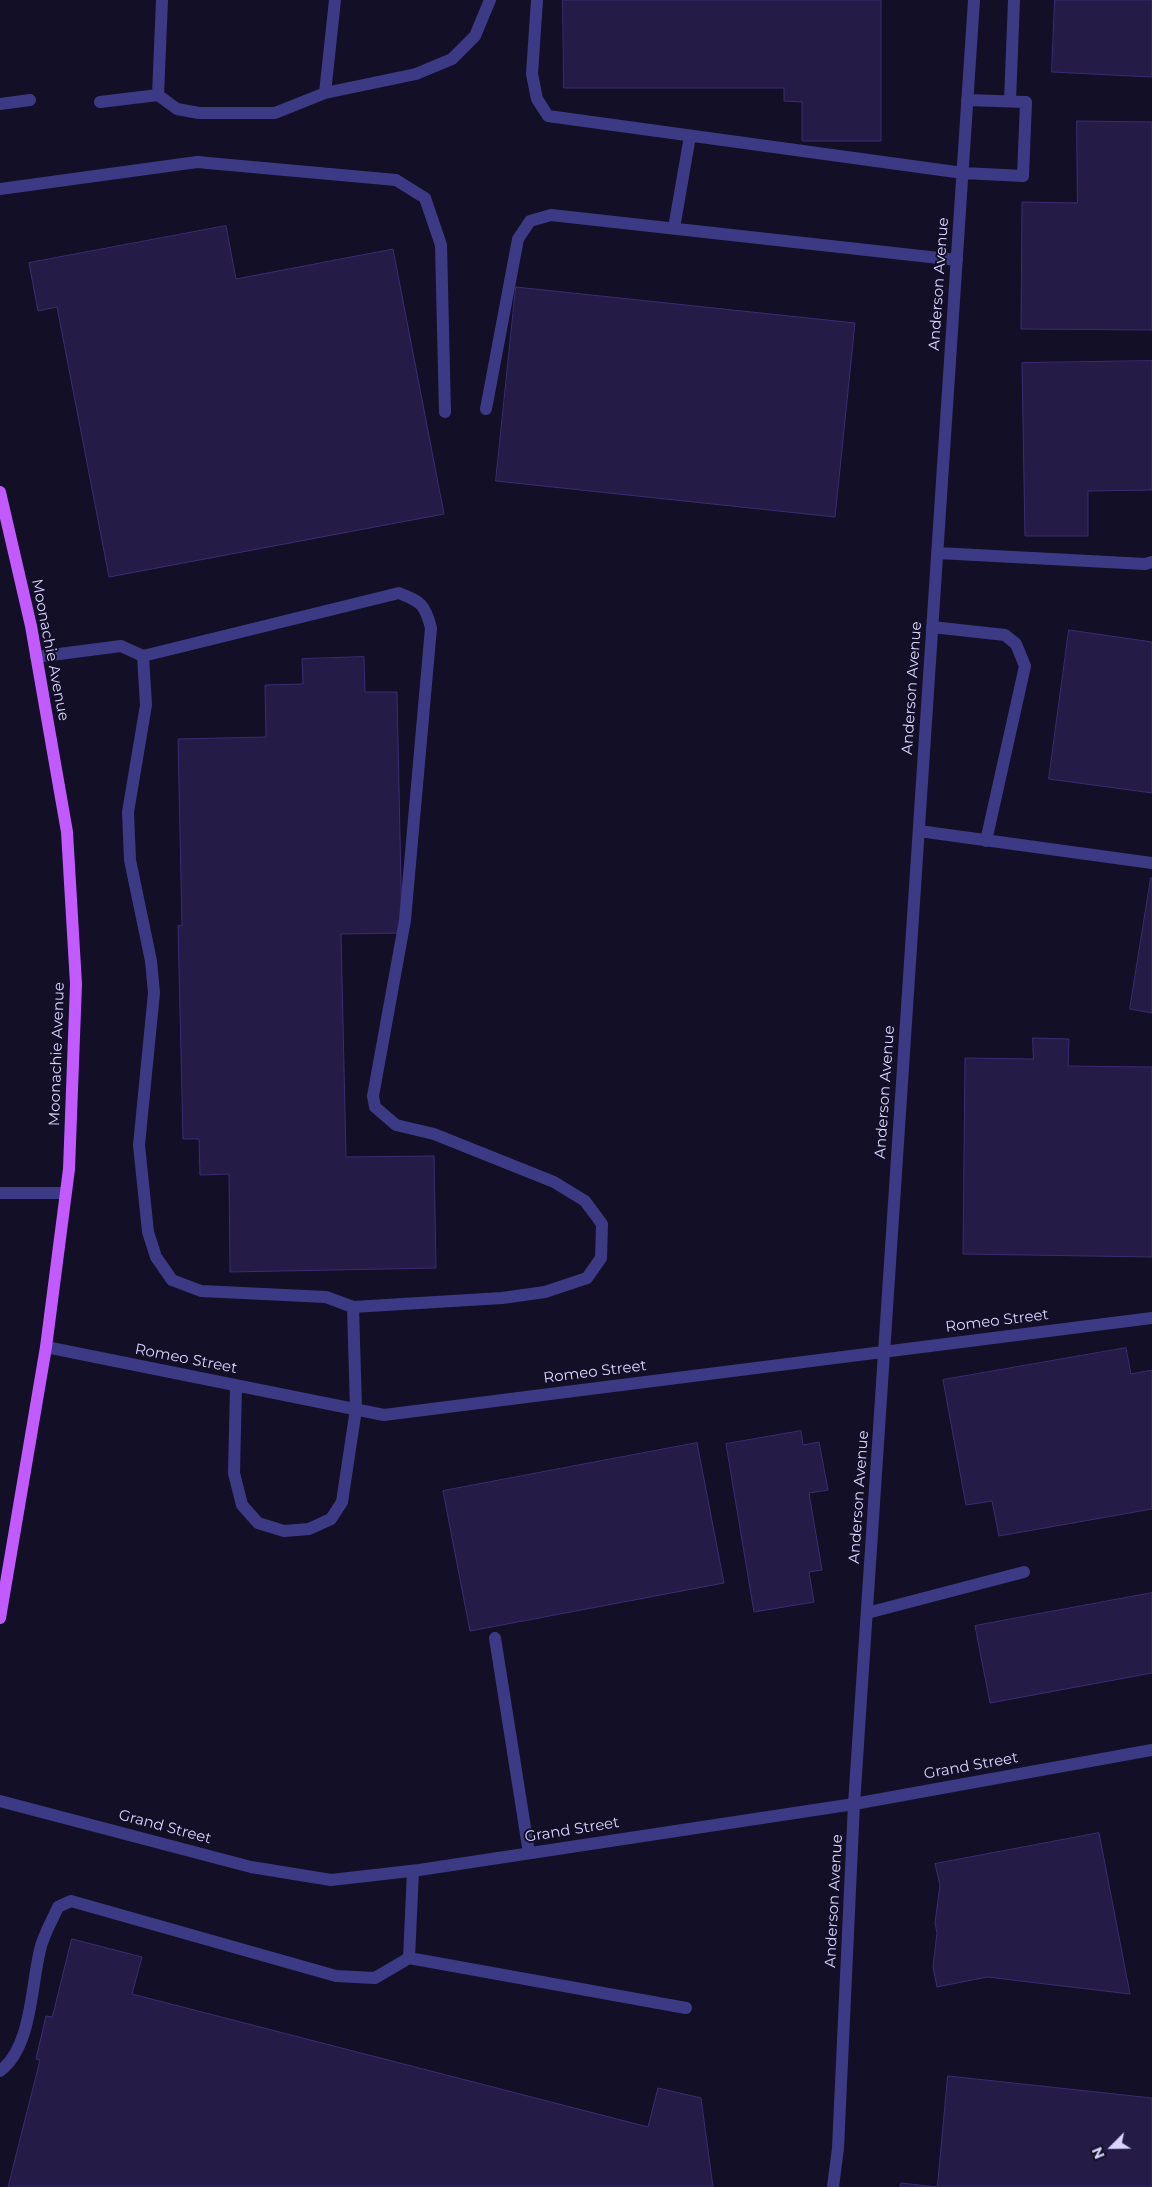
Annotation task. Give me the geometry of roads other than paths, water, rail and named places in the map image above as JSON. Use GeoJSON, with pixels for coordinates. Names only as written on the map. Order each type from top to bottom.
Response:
{"type":"FeatureCollection","features":[{"type":"Feature","properties":{"kind":"main road","name":"Moonachie Avenue"},"geometry":{"type":"LineString","coordinates":[[0,492],[36,658],[67,832],[76,984],[69,1169],[46,1348],[0,1618]]}},
{"type":"Feature","properties":{"kind":"street"},"geometry":{"type":"LineString","coordinates":[[158,95],[162,0]]}},
{"type":"Feature","properties":{"kind":"street"},"geometry":{"type":"LineString","coordinates":[[325,93],[334,0]]}},
{"type":"Feature","properties":{"kind":"street"},"geometry":{"type":"LineString","coordinates":[[100,102],[158,95],[177,109],[199,113],[275,113],[325,93],[416,74],[452,59],[475,36],[490,0]]}},
{"type":"Feature","properties":{"kind":"street"},"geometry":{"type":"LineString","coordinates":[[537,0],[532,74],[537,99],[548,116],[963,173],[1023,176],[1026,102],[967,100]]}},
{"type":"Feature","properties":{"kind":"street","name":"Anderson Avenue"},"geometry":{"type":"LineString","coordinates":[[833,2187],[838,2148],[854,1804],[974,0]]}},
{"type":"Feature","properties":{"kind":"street"},"geometry":{"type":"LineString","coordinates":[[1010,101],[1014,0]]}},
{"type":"Feature","properties":{"kind":"street"},"geometry":{"type":"LineString","coordinates":[[0,104],[30,100]]}},
{"type":"Feature","properties":{"kind":"street"},"geometry":{"type":"LineString","coordinates":[[674,228],[690,136]]}},
{"type":"Feature","properties":{"kind":"street"},"geometry":{"type":"LineString","coordinates":[[0,189],[197,162],[396,180],[425,198],[441,245],[445,412]]}},
{"type":"Feature","properties":{"kind":"street"},"geometry":{"type":"LineString","coordinates":[[486,409],[518,239],[530,221],[551,215],[957,260]]}},
{"type":"Feature","properties":{"kind":"street"},"geometry":{"type":"LineString","coordinates":[[938,554],[1145,564],[1152,562]]}},
{"type":"Feature","properties":{"kind":"street"},"geometry":{"type":"LineString","coordinates":[[36,658],[121,646],[143,656],[399,593],[418,601],[426,608],[431,628],[405,920],[373,1096],[375,1107],[396,1125],[434,1134],[554,1182],[585,1200],[602,1224],[601,1258],[587,1278],[545,1292],[502,1298],[353,1307],[326,1298],[201,1291],[172,1280],[156,1258],[148,1232],[140,1145],[153,985],[151,961],[130,860],[128,812],[146,705],[143,656]]}},
{"type":"Feature","properties":{"kind":"street"},"geometry":{"type":"LineString","coordinates":[[932,627],[1005,635],[1016,644],[1025,666],[986,841]]}},
{"type":"Feature","properties":{"kind":"street"},"geometry":{"type":"LineString","coordinates":[[919,832],[1152,863]]}},
{"type":"Feature","properties":{"kind":"street"},"geometry":{"type":"LineString","coordinates":[[0,1193],[65,1193]]}},
{"type":"Feature","properties":{"kind":"street"},"geometry":{"type":"LineString","coordinates":[[236,1386],[234,1473],[242,1505],[258,1523],[284,1531],[309,1529],[331,1519],[342,1502],[356,1409],[353,1307]]}},
{"type":"Feature","properties":{"kind":"street","name":"Romeo Street"},"geometry":{"type":"LineString","coordinates":[[46,1348],[384,1415],[1152,1318]]}},
{"type":"Feature","properties":{"kind":"street"},"geometry":{"type":"LineString","coordinates":[[867,1613],[1024,1572]]}},
{"type":"Feature","properties":{"kind":"street"},"geometry":{"type":"LineString","coordinates":[[495,1638],[529,1853]]}},
{"type":"Feature","properties":{"kind":"street","name":"Grand Street"},"geometry":{"type":"LineString","coordinates":[[0,1801],[251,1867],[331,1880],[413,1871],[854,1804],[1152,1750]]}},
{"type":"Feature","properties":{"kind":"street"},"geometry":{"type":"LineString","coordinates":[[408,1958],[413,1871]]}},
{"type":"Feature","properties":{"kind":"street"},"geometry":{"type":"LineString","coordinates":[[0,2071],[6,2067],[23,2040],[40,1948],[58,1907],[71,1901],[336,1976],[375,1978],[408,1958],[686,2008]]}}]}
